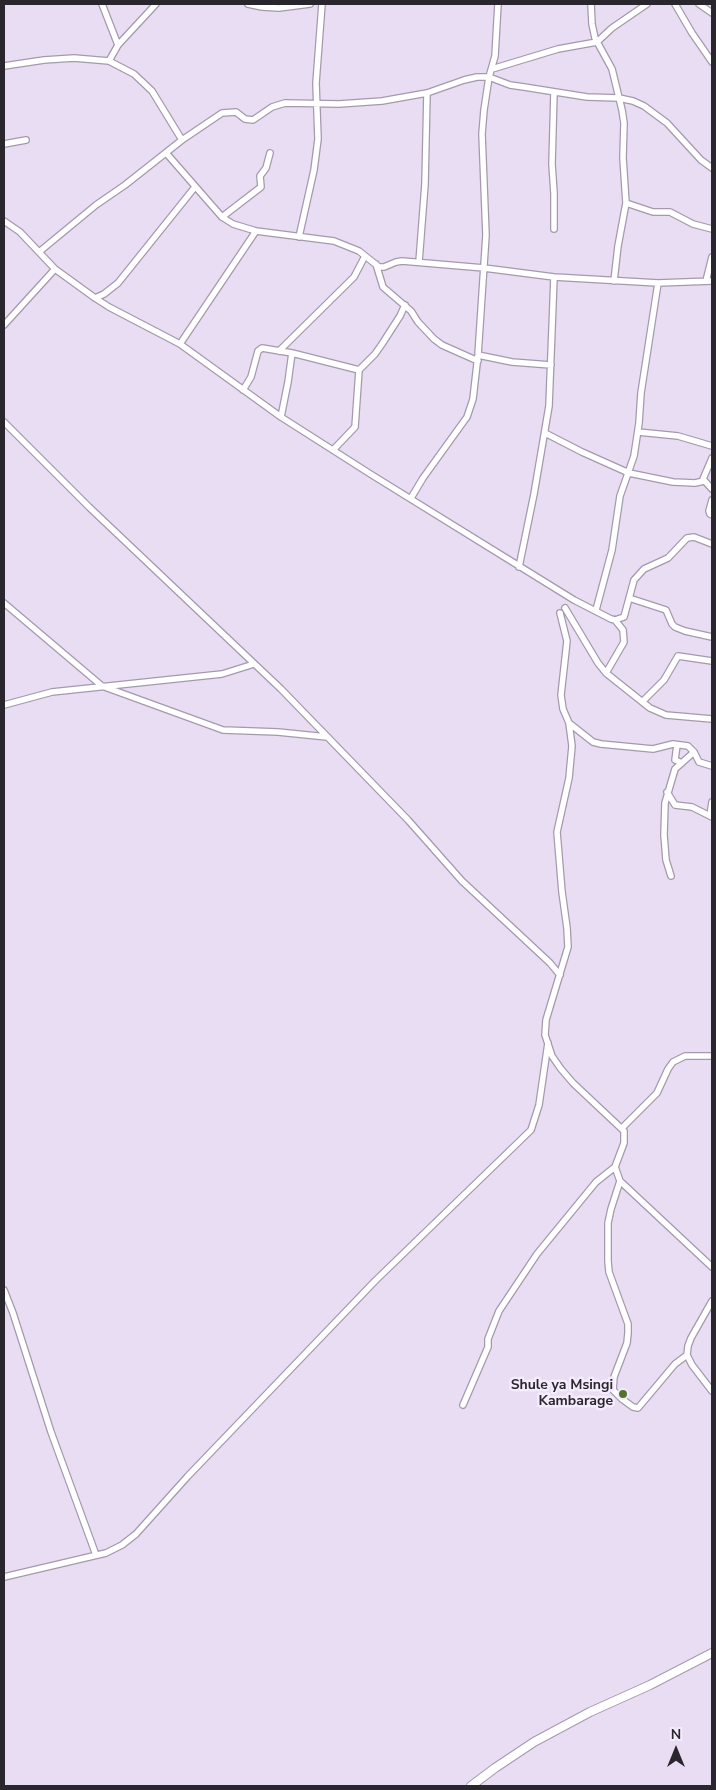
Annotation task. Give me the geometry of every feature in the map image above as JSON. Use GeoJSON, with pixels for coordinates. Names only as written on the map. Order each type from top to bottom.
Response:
{"type":"FeatureCollection","features":[{"type":"Feature","properties":{"kind":"street"},"geometry":{"type":"LineString","coordinates":[[102,4],[118,45]]}},
{"type":"Feature","properties":{"kind":"street"},"geometry":{"type":"LineString","coordinates":[[109,60],[118,45],[156,4]]}},
{"type":"Feature","properties":{"kind":"street"},"geometry":{"type":"LineString","coordinates":[[248,4],[279,8],[310,4]]}},
{"type":"Feature","properties":{"kind":"street"},"geometry":{"type":"LineString","coordinates":[[299,237],[314,170],[318,139],[316,102],[322,4]]}},
{"type":"Feature","properties":{"kind":"street"},"geometry":{"type":"LineString","coordinates":[[411,498],[423,478],[467,417],[473,399],[478,358],[484,268],[485,213],[482,134],[489,77],[497,43],[498,4]]}},
{"type":"Feature","properties":{"kind":"street"},"geometry":{"type":"LineString","coordinates":[[591,4],[592,24],[598,42],[612,69],[624,123],[623,158],[626,203],[614,281]]}},
{"type":"Feature","properties":{"kind":"street"},"geometry":{"type":"LineString","coordinates":[[492,69],[558,49],[598,42],[612,28],[648,4]]}},
{"type":"Feature","properties":{"kind":"street"},"geometry":{"type":"LineString","coordinates":[[675,4],[712,62]]}},
{"type":"Feature","properties":{"kind":"street"},"geometry":{"type":"LineString","coordinates":[[699,4],[712,13]]}},
{"type":"Feature","properties":{"kind":"street"},"geometry":{"type":"LineString","coordinates":[[4,66],[74,58],[109,60],[134,74],[152,90],[182,140]]}},
{"type":"Feature","properties":{"kind":"street"},"geometry":{"type":"LineString","coordinates":[[39,252],[96,205],[168,154],[182,140],[222,113],[236,112],[245,119],[253,120],[272,107],[282,104],[316,102],[340,104],[426,94],[477,77],[489,77],[510,85],[554,92],[633,101],[656,114],[674,129],[701,160],[712,168]]}},
{"type":"Feature","properties":{"kind":"street"},"geometry":{"type":"LineString","coordinates":[[554,92],[552,164],[554,229]]}},
{"type":"Feature","properties":{"kind":"street"},"geometry":{"type":"LineString","coordinates":[[420,262],[425,184],[426,94]]}},
{"type":"Feature","properties":{"kind":"street"},"geometry":{"type":"LineString","coordinates":[[4,144],[26,140]]}},
{"type":"Feature","properties":{"kind":"street"},"geometry":{"type":"LineString","coordinates":[[222,217],[260,188],[260,176],[266,168],[270,153]]}},
{"type":"Feature","properties":{"kind":"street"},"geometry":{"type":"LineString","coordinates":[[168,154],[222,217],[233,224],[256,231],[334,241],[350,246],[382,268],[399,261],[420,262],[554,277],[658,283],[709,281],[712,257]]}},
{"type":"Feature","properties":{"kind":"street"},"geometry":{"type":"LineString","coordinates":[[95,298],[104,294],[118,283],[195,187]]}},
{"type":"Feature","properties":{"kind":"street"},"geometry":{"type":"LineString","coordinates":[[626,203],[653,212],[670,212],[693,224],[712,229]]}},
{"type":"Feature","properties":{"kind":"street"},"geometry":{"type":"LineString","coordinates":[[4,221],[20,232],[55,269],[95,298],[180,344],[281,417],[333,450],[519,567],[574,600],[615,620],[622,630],[624,642],[606,672]]}},
{"type":"Feature","properties":{"kind":"street"},"geometry":{"type":"LineString","coordinates":[[180,344],[256,231]]}},
{"type":"Feature","properties":{"kind":"street"},"geometry":{"type":"LineString","coordinates":[[279,351],[354,277],[365,256]]}},
{"type":"Feature","properties":{"kind":"street"},"geometry":{"type":"LineString","coordinates":[[376,264],[383,288],[405,305],[434,339],[442,345],[478,358],[551,365]]}},
{"type":"Feature","properties":{"kind":"street"},"geometry":{"type":"LineString","coordinates":[[4,325],[55,269]]}},
{"type":"Feature","properties":{"kind":"street"},"geometry":{"type":"LineString","coordinates":[[519,567],[549,406],[554,277]]}},
{"type":"Feature","properties":{"kind":"street"},"geometry":{"type":"LineString","coordinates":[[596,610],[612,550],[620,496],[634,456],[641,393],[658,283]]}},
{"type":"Feature","properties":{"kind":"street"},"geometry":{"type":"LineString","coordinates":[[333,450],[355,427],[359,370],[392,330],[405,305]]}},
{"type":"Feature","properties":{"kind":"street"},"geometry":{"type":"LineString","coordinates":[[243,390],[251,377],[259,350],[263,348],[292,353],[359,370]]}},
{"type":"Feature","properties":{"kind":"street"},"geometry":{"type":"LineString","coordinates":[[281,417],[292,353]]}},
{"type":"Feature","properties":{"kind":"street"},"geometry":{"type":"LineString","coordinates":[[4,422],[89,507],[254,664],[408,820],[462,881],[550,962],[560,975]]}},
{"type":"Feature","properties":{"kind":"street"},"geometry":{"type":"LineString","coordinates":[[638,432],[678,436],[712,446]]}},
{"type":"Feature","properties":{"kind":"street"},"geometry":{"type":"LineString","coordinates":[[545,434],[629,473],[673,482],[695,483],[704,481]]}},
{"type":"Feature","properties":{"kind":"street"},"geometry":{"type":"LineString","coordinates":[[712,458],[704,477],[704,481],[712,490]]}},
{"type":"Feature","properties":{"kind":"street"},"geometry":{"type":"LineString","coordinates":[[712,500],[709,513],[712,515]]}},
{"type":"Feature","properties":{"kind":"street"},"geometry":{"type":"LineString","coordinates":[[615,620],[624,617],[630,598],[631,587],[638,574],[644,569],[668,558],[684,540],[694,537],[712,544]]}},
{"type":"Feature","properties":{"kind":"street"},"geometry":{"type":"LineString","coordinates":[[630,598],[666,610],[675,627],[712,637]]}},
{"type":"Feature","properties":{"kind":"street"},"geometry":{"type":"LineString","coordinates":[[4,603],[102,686],[215,728],[327,737]]}},
{"type":"Feature","properties":{"kind":"street"},"geometry":{"type":"LineString","coordinates":[[565,608],[598,663],[606,672],[656,712],[666,715],[712,718]]}},
{"type":"Feature","properties":{"kind":"street"},"geometry":{"type":"LineString","coordinates":[[463,1405],[488,1347],[488,1339],[499,1311],[537,1254],[596,1182],[615,1168],[624,1143],[624,1131],[622,1128],[573,1083],[561,1069],[552,1056],[545,1034],[546,1020],[568,946],[557,832],[569,778],[572,753],[569,723],[562,709],[561,695],[567,641],[560,613]]}},
{"type":"Feature","properties":{"kind":"street"},"geometry":{"type":"LineString","coordinates":[[643,701],[664,680],[678,656],[712,661]]}},
{"type":"Feature","properties":{"kind":"street"},"geometry":{"type":"LineString","coordinates":[[4,705],[52,692],[222,674],[254,664]]}},
{"type":"Feature","properties":{"kind":"street"},"geometry":{"type":"LineString","coordinates":[[569,723],[593,742],[601,744],[653,749],[659,749],[668,744],[688,746],[694,752],[699,762],[712,766]]}},
{"type":"Feature","properties":{"kind":"street"},"geometry":{"type":"LineString","coordinates":[[678,745],[675,760],[682,763]]}},
{"type":"Feature","properties":{"kind":"street"},"geometry":{"type":"LineString","coordinates":[[671,876],[666,860],[663,821],[667,792],[675,769],[694,752]]}},
{"type":"Feature","properties":{"kind":"street"},"geometry":{"type":"LineString","coordinates":[[667,792],[675,805],[692,807],[711,816],[712,802]]}},
{"type":"Feature","properties":{"kind":"street"},"geometry":{"type":"LineString","coordinates":[[4,1577],[96,1555],[122,1546],[136,1534],[188,1476],[375,1281],[531,1130],[539,1105],[548,1044]]}},
{"type":"Feature","properties":{"kind":"street"},"geometry":{"type":"LineString","coordinates":[[622,1128],[657,1093],[668,1068],[673,1062],[685,1056],[712,1056]]}},
{"type":"Feature","properties":{"kind":"street"},"geometry":{"type":"LineString","coordinates":[[615,1168],[620,1182],[712,1267]]}},
{"type":"Feature","properties":{"kind":"street"},"geometry":{"type":"LineString","coordinates":[[620,1182],[608,1223],[608,1261],[609,1272],[628,1324],[628,1334],[627,1343],[614,1378],[613,1390],[633,1407],[638,1408],[675,1364],[687,1355]]}},
{"type":"Feature","properties":{"kind":"street"},"geometry":{"type":"LineString","coordinates":[[4,1290],[51,1432],[96,1555]]}},
{"type":"Feature","properties":{"kind":"street"},"geometry":{"type":"LineString","coordinates":[[712,1301],[691,1338],[687,1355],[692,1365],[712,1391]]}},
{"type":"Feature","properties":{"kind":"street"},"geometry":{"type":"LineString","coordinates":[[471,1786],[534,1742],[590,1712],[711,1655]]}},
{"type":"Feature","properties":{"kind":"place","name":"Shule ya Msingi Kambarage"},"geometry":{"type":"Point","coordinates":[623,1394]}}]}
